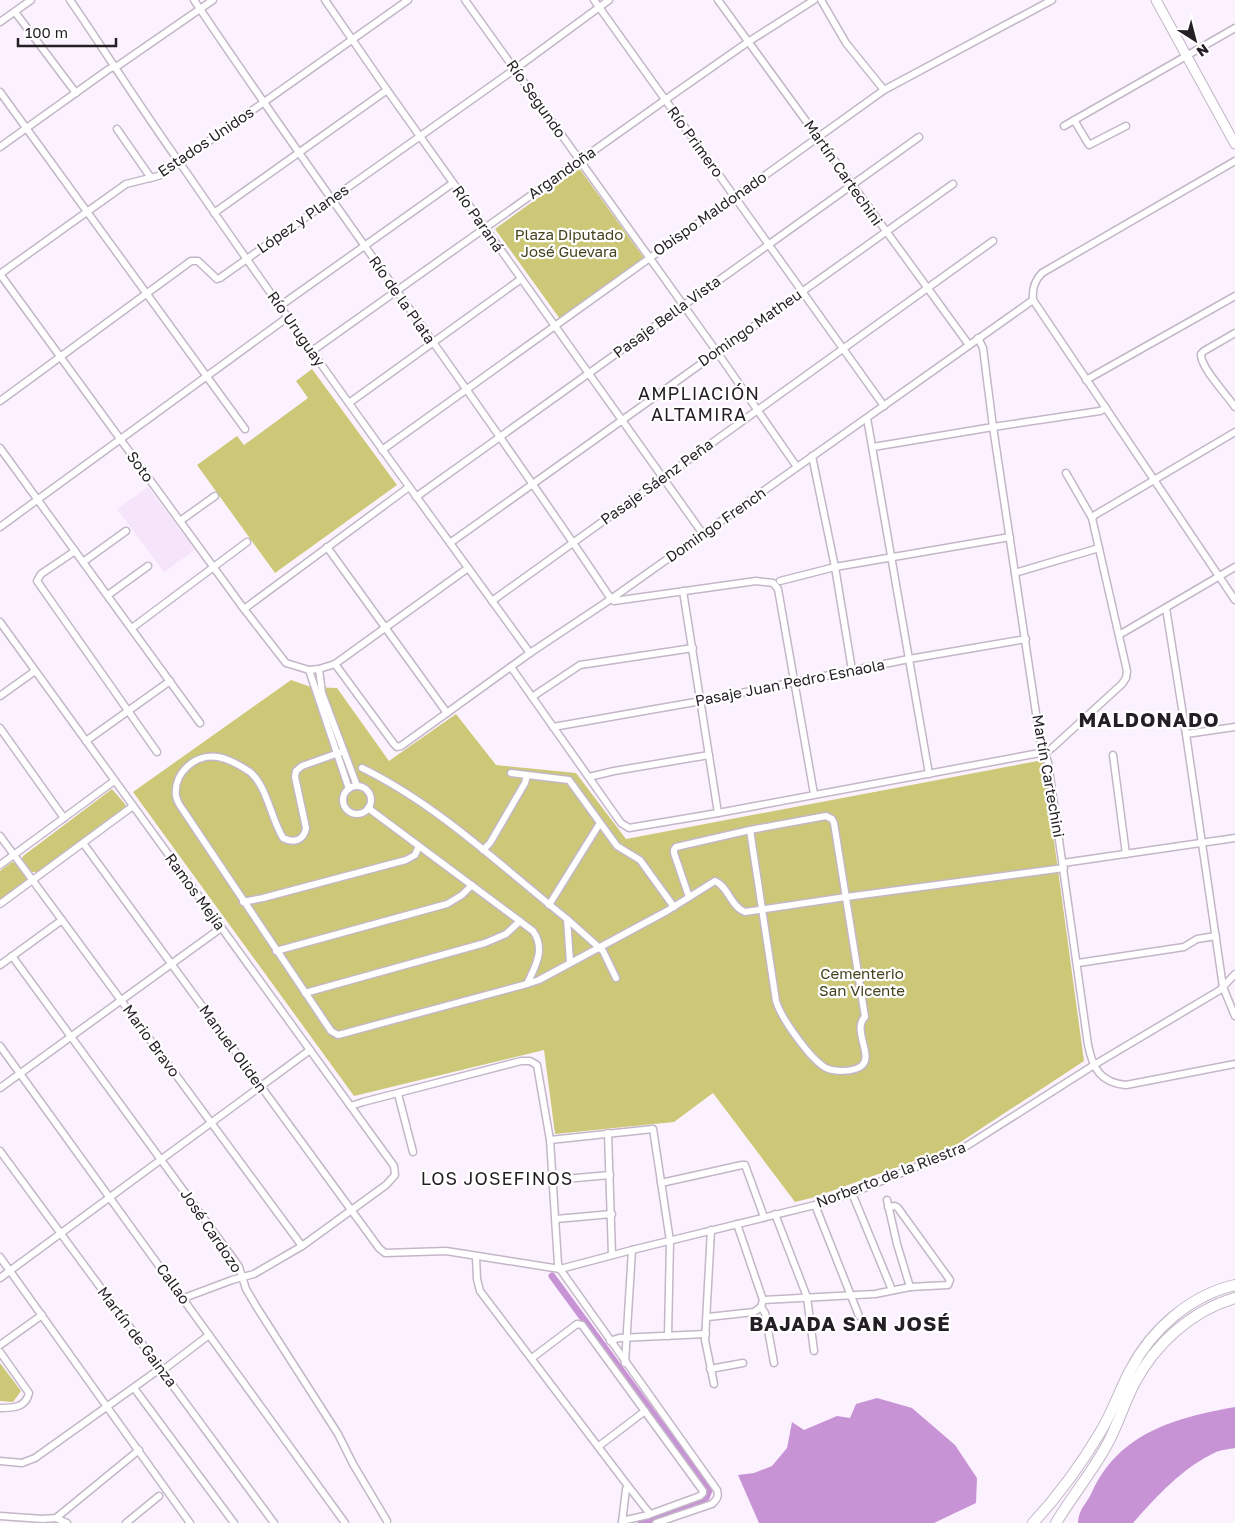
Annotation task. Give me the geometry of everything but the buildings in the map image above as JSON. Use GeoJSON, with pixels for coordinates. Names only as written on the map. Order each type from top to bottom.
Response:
{"type":"FeatureCollection","features":[{"type":"Feature","properties":{"kind":"main road"},"geometry":{"type":"LineString","coordinates":[[1034,1523],[1062,1488],[1095,1441],[1132,1366],[1147,1344],[1184,1308],[1211,1293],[1235,1285]]}},
{"type":"Feature","properties":{"kind":"main road"},"geometry":{"type":"LineString","coordinates":[[1056,1523],[1107,1444],[1134,1385],[1149,1360],[1169,1337],[1193,1317],[1210,1307],[1235,1298]]}},
{"type":"Feature","properties":{"kind":"street"},"geometry":{"type":"LineString","coordinates":[[0,22],[31,0]]}},
{"type":"Feature","properties":{"kind":"street","name":"Río Uruguay"},"geometry":{"type":"LineString","coordinates":[[70,0],[179,162],[280,306],[530,653]]}},
{"type":"Feature","properties":{"kind":"street","name":"Río de la Plata"},"geometry":{"type":"LineString","coordinates":[[194,0],[532,483],[610,599]]}},
{"type":"Feature","properties":{"kind":"street"},"geometry":{"type":"LineString","coordinates":[[0,147],[213,0]]}},
{"type":"Feature","properties":{"kind":"street","name":"Río Paraná"},"geometry":{"type":"LineString","coordinates":[[325,0],[386,90],[703,534]]}},
{"type":"Feature","properties":{"kind":"street","name":"Estados Unidos"},"geometry":{"type":"LineString","coordinates":[[0,274],[126,184],[164,173],[408,0]]}},
{"type":"Feature","properties":{"kind":"street","name":"Río Segundo"},"geometry":{"type":"LineString","coordinates":[[465,0],[797,467]]}},
{"type":"Feature","properties":{"kind":"street","name":"Río Primero"},"geometry":{"type":"LineString","coordinates":[[594,0],[884,406]]}},
{"type":"Feature","properties":{"kind":"street","name":"López y Planes"},"geometry":{"type":"LineString","coordinates":[[0,401],[191,261],[198,261],[217,279],[515,69],[609,0]]}},
{"type":"Feature","properties":{"kind":"street","name":"Martín Cartechini"},"geometry":{"type":"LineString","coordinates":[[718,0],[969,345]]}},
{"type":"Feature","properties":{"kind":"street","name":"Argandoña"},"geometry":{"type":"LineString","coordinates":[[312,351],[665,100],[748,42],[814,0]]}},
{"type":"Feature","properties":{"kind":"street"},"geometry":{"type":"LineString","coordinates":[[821,0],[846,43],[884,90]]}},
{"type":"Feature","properties":{"kind":"street","name":"Obispo Maldonado"},"geometry":{"type":"LineString","coordinates":[[382,450],[884,90],[1052,0]]}},
{"type":"Feature","properties":{"kind":"street"},"geometry":{"type":"LineString","coordinates":[[1156,0],[1235,144]]}},
{"type":"Feature","properties":{"kind":"street"},"geometry":{"type":"LineString","coordinates":[[15,12],[76,93]]}},
{"type":"Feature","properties":{"kind":"street"},"geometry":{"type":"LineString","coordinates":[[1064,126],[1235,28]]}},
{"type":"Feature","properties":{"kind":"street"},"geometry":{"type":"LineString","coordinates":[[214,212],[386,90]]}},
{"type":"Feature","properties":{"kind":"street"},"geometry":{"type":"LineString","coordinates":[[0,92],[245,430]]}},
{"type":"Feature","properties":{"kind":"street"},"geometry":{"type":"LineString","coordinates":[[1074,120],[1090,144],[1126,126]]}},
{"type":"Feature","properties":{"kind":"street"},"geometry":{"type":"LineString","coordinates":[[117,129],[151,178]]}},
{"type":"Feature","properties":{"kind":"street","name":"Pasaje Bella Vista"},"geometry":{"type":"LineString","coordinates":[[416,497],[919,137]]}},
{"type":"Feature","properties":{"kind":"street"},"geometry":{"type":"LineString","coordinates":[[1235,161],[1042,273],[1035,281],[1032,290],[1033,300],[1235,600]]}},
{"type":"Feature","properties":{"kind":"street"},"geometry":{"type":"LineString","coordinates":[[280,306],[453,183]]}},
{"type":"Feature","properties":{"kind":"street","name":"Domingo Matheu"},"geometry":{"type":"LineString","coordinates":[[450,543],[953,184]]}},
{"type":"Feature","properties":{"kind":"street","name":"Pasaje Sáenz Peña"},"geometry":{"type":"LineString","coordinates":[[492,601],[993,241]]}},
{"type":"Feature","properties":{"kind":"street","name":"Soto"},"geometry":{"type":"LineString","coordinates":[[0,274],[281,659],[294,667],[308,670]]}},
{"type":"Feature","properties":{"kind":"street"},"geometry":{"type":"LineString","coordinates":[[349,403],[521,279]]}},
{"type":"Feature","properties":{"kind":"street"},"geometry":{"type":"LineString","coordinates":[[1086,380],[1235,296]]}},
{"type":"Feature","properties":{"kind":"street","name":"Domingo French"},"geometry":{"type":"LineString","coordinates":[[335,664],[397,747],[703,534],[1033,300]]}},
{"type":"Feature","properties":{"kind":"street"},"geometry":{"type":"LineString","coordinates":[[0,527],[288,317]]}},
{"type":"Feature","properties":{"kind":"street"},"geometry":{"type":"LineString","coordinates":[[1235,333],[1204,351],[1200,359],[1235,407]]}},
{"type":"Feature","properties":{"kind":"street","name":"Martín Cartechini"},"geometry":{"type":"LineString","coordinates":[[978,338],[983,348],[1040,740],[1048,762],[1078,962],[1088,1045],[1094,1065],[1106,1080],[1115,1084],[1126,1085],[1235,1064]]}},
{"type":"Feature","properties":{"kind":"street"},"geometry":{"type":"LineString","coordinates":[[873,447],[1100,411],[1106,408]]}},
{"type":"Feature","properties":{"kind":"street"},"geometry":{"type":"LineString","coordinates":[[867,418],[929,774]]}},
{"type":"Feature","properties":{"kind":"street"},"geometry":{"type":"LineString","coordinates":[[1092,518],[1235,432]]}},
{"type":"Feature","properties":{"kind":"street"},"geometry":{"type":"LineString","coordinates":[[0,448],[200,723]]}},
{"type":"Feature","properties":{"kind":"street"},"geometry":{"type":"LineString","coordinates":[[812,456],[835,568],[852,670]]}},
{"type":"Feature","properties":{"kind":"street"},"geometry":{"type":"LineString","coordinates":[[510,667],[621,823],[633,828],[1045,752],[1052,748],[1094,710],[1126,678],[1126,666],[1092,518],[1066,473]]}},
{"type":"Feature","properties":{"kind":"street"},"geometry":{"type":"LineString","coordinates":[[244,609],[409,487]]}},
{"type":"Feature","properties":{"kind":"street"},"geometry":{"type":"LineString","coordinates":[[180,521],[215,496]]}},
{"type":"Feature","properties":{"kind":"street"},"geometry":{"type":"LineString","coordinates":[[83,562],[126,531]]}},
{"type":"Feature","properties":{"kind":"street"},"geometry":{"type":"LineString","coordinates":[[610,599],[614,601],[756,581],[777,582],[835,568],[1010,537]]}},
{"type":"Feature","properties":{"kind":"street"},"geometry":{"type":"LineString","coordinates":[[132,628],[248,542]]}},
{"type":"Feature","properties":{"kind":"street"},"geometry":{"type":"LineString","coordinates":[[327,547],[447,713]]}},
{"type":"Feature","properties":{"kind":"street"},"geometry":{"type":"LineString","coordinates":[[1015,573],[1099,548]]}},
{"type":"Feature","properties":{"kind":"street"},"geometry":{"type":"LineString","coordinates":[[74,550],[41,574],[37,581],[157,752]]}},
{"type":"Feature","properties":{"kind":"street"},"geometry":{"type":"LineString","coordinates":[[108,595],[148,566]]}},
{"type":"Feature","properties":{"kind":"street"},"geometry":{"type":"LineString","coordinates":[[1119,635],[1235,566]]}},
{"type":"Feature","properties":{"kind":"street"},"geometry":{"type":"LineString","coordinates":[[349,789],[308,670],[318,670],[335,664],[468,568]]}},
{"type":"Feature","properties":{"kind":"street"},"geometry":{"type":"LineString","coordinates":[[777,582],[814,794]]}},
{"type":"Feature","properties":{"kind":"street"},"geometry":{"type":"LineString","coordinates":[[683,592],[718,813]]}},
{"type":"Feature","properties":{"kind":"street"},"geometry":{"type":"LineString","coordinates":[[1166,608],[1223,987],[1235,1016]]}},
{"type":"Feature","properties":{"kind":"street","name":"Ramos Mejía"},"geometry":{"type":"LineString","coordinates":[[0,622],[392,1162],[395,1170],[391,1180],[352,1210]]}},
{"type":"Feature","properties":{"kind":"street","name":"Pasaje Juan Pedro Esnaola"},"geometry":{"type":"LineString","coordinates":[[553,727],[701,701],[852,670],[1026,638]]}},
{"type":"Feature","properties":{"kind":"street"},"geometry":{"type":"LineString","coordinates":[[532,697],[580,665],[693,648]]}},
{"type":"Feature","properties":{"kind":"street"},"geometry":{"type":"LineString","coordinates":[[318,670],[322,693],[357,786]]}},
{"type":"Feature","properties":{"kind":"street"},"geometry":{"type":"LineString","coordinates":[[0,696],[34,671]]}},
{"type":"Feature","properties":{"kind":"street"},"geometry":{"type":"LineString","coordinates":[[86,741],[170,681]]}},
{"type":"Feature","properties":{"kind":"street"},"geometry":{"type":"LineString","coordinates":[[1186,734],[1235,727]]}},
{"type":"Feature","properties":{"kind":"street"},"geometry":{"type":"LineString","coordinates":[[0,728],[64,818]]}},
{"type":"Feature","properties":{"kind":"street"},"geometry":{"type":"LineString","coordinates":[[344,751],[302,766],[296,771],[295,778],[306,828],[304,835],[297,841],[288,841],[283,838],[256,778],[235,763],[220,757],[206,758],[187,767],[180,775],[176,790],[178,801],[243,902],[331,1031],[338,1035],[539,980],[674,907],[711,883],[717,882],[741,911],[763,910],[846,896],[1064,866],[1126,854],[1235,838]]}},
{"type":"Feature","properties":{"kind":"street"},"geometry":{"type":"LineString","coordinates":[[589,777],[709,755]]}},
{"type":"Feature","properties":{"kind":"street"},"geometry":{"type":"LineString","coordinates":[[1113,755],[1126,854]]}},
{"type":"Feature","properties":{"kind":"street"},"geometry":{"type":"LineString","coordinates":[[362,768],[396,785],[483,850],[599,947],[605,954],[616,978]]}},
{"type":"Feature","properties":{"kind":"street"},"geometry":{"type":"LineString","coordinates":[[511,773],[569,780],[619,848],[640,860],[674,907]]}},
{"type":"Feature","properties":{"kind":"street"},"geometry":{"type":"LineString","coordinates":[[483,850],[490,843],[525,783],[527,775]]}},
{"type":"Feature","properties":{"kind":"street"},"geometry":{"type":"LineString","coordinates":[[0,865],[114,781]]}},
{"type":"Feature","properties":{"kind":"street"},"geometry":{"type":"LineString","coordinates":[[357,786],[368,792],[370,800],[368,808],[360,813],[347,810],[343,801],[346,792],[357,786]]}},
{"type":"Feature","properties":{"kind":"street"},"geometry":{"type":"LineString","coordinates":[[0,904],[133,806]]}},
{"type":"Feature","properties":{"kind":"street"},"geometry":{"type":"LineString","coordinates":[[368,808],[535,934],[539,949],[538,960],[527,984]]}},
{"type":"Feature","properties":{"kind":"street"},"geometry":{"type":"LineString","coordinates":[[689,897],[674,854],[676,847],[750,830],[829,817],[834,822],[865,1017],[860,1023],[865,1060],[859,1067],[842,1071],[829,1069],[819,1063],[779,1012],[750,830]]}},
{"type":"Feature","properties":{"kind":"street"},"geometry":{"type":"LineString","coordinates":[[549,905],[600,823]]}},
{"type":"Feature","properties":{"kind":"street","name":"Mario Bravo"},"geometry":{"type":"LineString","coordinates":[[0,836],[302,1246]]}},
{"type":"Feature","properties":{"kind":"street","name":"Manuel Oliden"},"geometry":{"type":"LineString","coordinates":[[83,843],[379,1248],[385,1253]]}},
{"type":"Feature","properties":{"kind":"street"},"geometry":{"type":"LineString","coordinates":[[243,902],[406,860],[414,855],[419,846]]}},
{"type":"Feature","properties":{"kind":"street"},"geometry":{"type":"LineString","coordinates":[[276,951],[447,904],[462,895],[472,885]]}},
{"type":"Feature","properties":{"kind":"street"},"geometry":{"type":"LineString","coordinates":[[566,919],[570,962]]}},
{"type":"Feature","properties":{"kind":"street"},"geometry":{"type":"LineString","coordinates":[[0,965],[62,920]]}},
{"type":"Feature","properties":{"kind":"street"},"geometry":{"type":"LineString","coordinates":[[305,993],[485,944],[506,934],[520,921]]}},
{"type":"Feature","properties":{"kind":"street"},"geometry":{"type":"LineString","coordinates":[[0,1088],[221,928]]}},
{"type":"Feature","properties":{"kind":"street"},"geometry":{"type":"LineString","coordinates":[[1078,962],[1184,947],[1197,939],[1216,936]]}},
{"type":"Feature","properties":{"kind":"street","name":"José Cardozo"},"geometry":{"type":"LineString","coordinates":[[12,956],[235,1261],[246,1289],[338,1434],[353,1464],[387,1521]]}},
{"type":"Feature","properties":{"kind":"street","name":"Norberto de la Riestra"},"geometry":{"type":"LineString","coordinates":[[385,1253],[437,1250],[560,1269],[815,1205],[852,1193],[965,1147],[1094,1065],[1223,987],[1235,974]]}},
{"type":"Feature","properties":{"kind":"street","name":"Callao"},"geometry":{"type":"LineString","coordinates":[[0,1046],[345,1523]]}},
{"type":"Feature","properties":{"kind":"street"},"geometry":{"type":"LineString","coordinates":[[0,1278],[212,1124],[310,1050]]}},
{"type":"Feature","properties":{"kind":"street"},"geometry":{"type":"LineString","coordinates":[[352,1106],[521,1061],[530,1061],[537,1065],[550,1140],[558,1264],[560,1269],[717,1490],[717,1500],[712,1504],[656,1523]]}},
{"type":"Feature","properties":{"kind":"street"},"geometry":{"type":"LineString","coordinates":[[398,1094],[413,1152]]}},
{"type":"Feature","properties":{"kind":"street"},"geometry":{"type":"LineString","coordinates":[[550,1140],[653,1129],[670,1241],[668,1336]]}},
{"type":"Feature","properties":{"kind":"street"},"geometry":{"type":"LineString","coordinates":[[608,1133],[612,1255]]}},
{"type":"Feature","properties":{"kind":"street","name":"Martín de Gainza"},"geometry":{"type":"LineString","coordinates":[[0,1151],[274,1523]]}},
{"type":"Feature","properties":{"kind":"street"},"geometry":{"type":"LineString","coordinates":[[661,1183],[742,1164],[745,1165],[764,1217]]}},
{"type":"Feature","properties":{"kind":"street"},"geometry":{"type":"LineString","coordinates":[[553,1180],[610,1174]]}},
{"type":"Feature","properties":{"kind":"street"},"geometry":{"type":"LineString","coordinates":[[852,1193],[892,1290]]}},
{"type":"Feature","properties":{"kind":"street"},"geometry":{"type":"LineString","coordinates":[[708,1317],[754,1312],[762,1303],[807,1297],[875,1294],[910,1287],[945,1286],[950,1283],[950,1280],[898,1208],[887,1203],[910,1287]]}},
{"type":"Feature","properties":{"kind":"street"},"geometry":{"type":"LineString","coordinates":[[815,1205],[859,1316]]}},
{"type":"Feature","properties":{"kind":"street"},"geometry":{"type":"LineString","coordinates":[[184,1298],[254,1274],[302,1246],[352,1210]]}},
{"type":"Feature","properties":{"kind":"street"},"geometry":{"type":"LineString","coordinates":[[556,1220],[612,1214]]}},
{"type":"Feature","properties":{"kind":"street"},"geometry":{"type":"LineString","coordinates":[[775,1214],[807,1297],[814,1351]]}},
{"type":"Feature","properties":{"kind":"street"},"geometry":{"type":"LineString","coordinates":[[737,1224],[765,1313],[774,1363]]}},
{"type":"Feature","properties":{"kind":"street"},"geometry":{"type":"LineString","coordinates":[[711,1230],[706,1334],[710,1369],[714,1384]]}},
{"type":"Feature","properties":{"kind":"street"},"geometry":{"type":"LineString","coordinates":[[625,1363],[632,1250]]}},
{"type":"Feature","properties":{"kind":"street"},"geometry":{"type":"LineString","coordinates":[[0,1256],[190,1523]]}},
{"type":"Feature","properties":{"kind":"street"},"geometry":{"type":"LineString","coordinates":[[476,1257],[477,1279],[480,1291],[650,1514]]}},
{"type":"Feature","properties":{"kind":"street"},"geometry":{"type":"LineString","coordinates":[[0,1345],[42,1315]]}},
{"type":"Feature","properties":{"kind":"street"},"geometry":{"type":"LineString","coordinates":[[532,1358],[579,1324],[703,1493],[700,1496],[650,1514],[622,1522],[628,1486]]}},
{"type":"Feature","properties":{"kind":"street"},"geometry":{"type":"LineString","coordinates":[[610,1340],[628,1337],[706,1334]]}},
{"type":"Feature","properties":{"kind":"street"},"geometry":{"type":"LineString","coordinates":[[0,1461],[22,1463],[29,1461],[209,1335]]}},
{"type":"Feature","properties":{"kind":"street"},"geometry":{"type":"LineString","coordinates":[[0,1352],[28,1393],[26,1401],[22,1405],[0,1408]]}},
{"type":"Feature","properties":{"kind":"street"},"geometry":{"type":"LineString","coordinates":[[710,1369],[743,1363]]}},
{"type":"Feature","properties":{"kind":"street"},"geometry":{"type":"LineString","coordinates":[[134,1388],[234,1523]]}},
{"type":"Feature","properties":{"kind":"street"},"geometry":{"type":"LineString","coordinates":[[599,1446],[644,1411]]}},
{"type":"Feature","properties":{"kind":"street"},"geometry":{"type":"LineString","coordinates":[[56,1518],[139,1450]]}},
{"type":"Feature","properties":{"kind":"street"},"geometry":{"type":"LineString","coordinates":[[126,1523],[159,1496]]}},
{"type":"Feature","properties":{"kind":"street"},"geometry":{"type":"LineString","coordinates":[[0,1516],[56,1518],[66,1523]]}},
{"type":"Feature","properties":{"kind":"shaded area"},"geometry":{"type":"Polygon","coordinates":[[[148,487],[195,550],[164,572],[117,509],[148,487]]]}},
{"type":"Feature","properties":{"kind":"shaded area"},"geometry":{"type":"Polygon","coordinates":[[[877,1398],[912,1408],[955,1445],[977,1478],[976,1503],[934,1523],[759,1523],[738,1475],[754,1473],[772,1466],[787,1448],[792,1422],[804,1430],[837,1416],[850,1418],[856,1404],[877,1398]]]}},
{"type":"Feature","properties":{"kind":"shaded area"},"geometry":{"type":"Polygon","coordinates":[[[1235,1407],[1235,1448],[1216,1452],[1181,1474],[1133,1523],[1078,1523],[1081,1510],[1104,1472],[1118,1455],[1134,1442],[1152,1431],[1191,1416],[1235,1407]]]}},
{"type":"Feature","properties":{"kind":"green space","name":"Plaza Diputado José Guevara"},"geometry":{"type":"Polygon","coordinates":[[[579,168],[644,258],[560,319],[495,229],[579,168]]]}},
{"type":"Feature","properties":{"kind":"green space"},"geometry":{"type":"Polygon","coordinates":[[[312,369],[397,485],[275,573],[197,465],[237,436],[244,445],[308,398],[296,381],[312,369]]]}},
{"type":"Feature","properties":{"kind":"green space","name":"Cementerio San Vicente"},"geometry":{"type":"Polygon","coordinates":[[[291,680],[311,687],[337,688],[389,761],[456,714],[496,765],[576,773],[626,839],[1043,760],[1084,1061],[953,1147],[815,1197],[795,1202],[713,1093],[674,1122],[555,1134],[544,1050],[354,1096],[133,792],[291,680]]]}},
{"type":"Feature","properties":{"kind":"green space"},"geometry":{"type":"Polygon","coordinates":[[[112,789],[126,807],[39,872],[32,872],[22,859],[23,856],[112,789]]]}},
{"type":"Feature","properties":{"kind":"green space"},"geometry":{"type":"Polygon","coordinates":[[[12,862],[15,863],[27,879],[25,883],[0,900],[0,871],[12,862]]]}},
{"type":"Feature","properties":{"kind":"green space"},"geometry":{"type":"Polygon","coordinates":[[[0,1363],[21,1391],[13,1402],[0,1401],[0,1363]]]}},
{"type":"Feature","properties":{"kind":"waterway"},"geometry":{"type":"LineString","coordinates":[[552,1276],[709,1490],[706,1498],[641,1523]]}},
{"type":"Feature","properties":{"kind":"district","name":"AMPLIACIÓN ALTAMIRA"},"geometry":{"type":"Point","coordinates":[699,404]}},
{"type":"Feature","properties":{"kind":"district","name":"MALDONADO"},"geometry":{"type":"Point","coordinates":[1149,720]}},
{"type":"Feature","properties":{"kind":"district","name":"LOS JOSEFINOS"},"geometry":{"type":"Point","coordinates":[497,1179]}},
{"type":"Feature","properties":{"kind":"district","name":"BAJADA SAN JOSÉ"},"geometry":{"type":"Point","coordinates":[850,1324]}}]}
